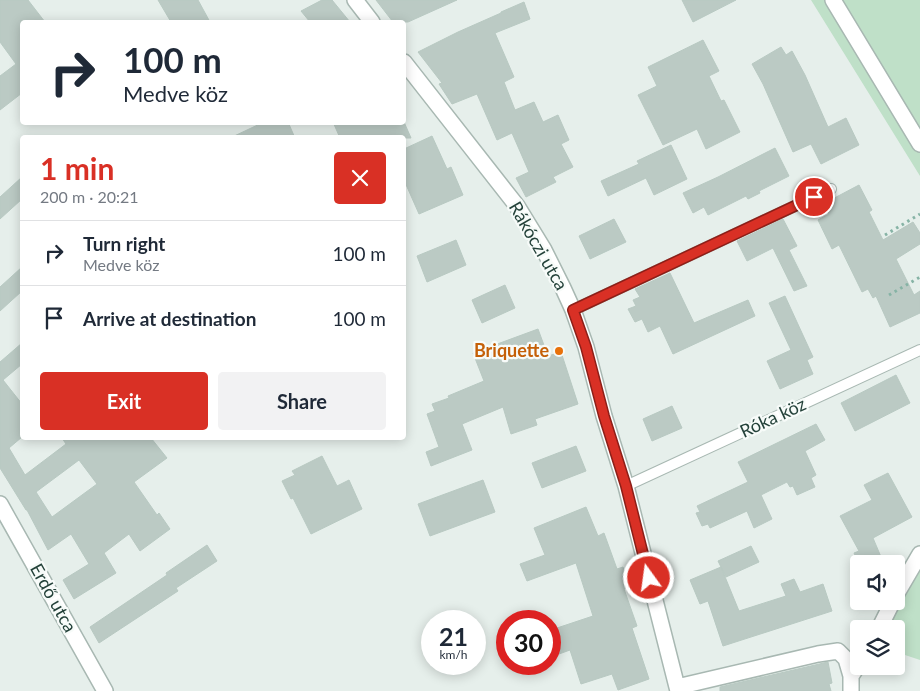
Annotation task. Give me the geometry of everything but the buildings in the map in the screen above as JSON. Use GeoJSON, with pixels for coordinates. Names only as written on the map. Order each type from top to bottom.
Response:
{"type":"FeatureCollection","features":[{"type":"Feature","properties":{"kind":"street"},"geometry":{"type":"LineString","coordinates":[[355,0],[370,20]]}},
{"type":"Feature","properties":{"kind":"street"},"geometry":{"type":"LineString","coordinates":[[833,0],[920,144]]}},
{"type":"Feature","properties":{"kind":"street","name":"Rákóczi utca"},"geometry":{"type":"LineString","coordinates":[[406,65],[517,206],[548,257],[573,310],[586,347],[604,416],[626,486],[678,689]]}},
{"type":"Feature","properties":{"kind":"street","name":"Erdő utca"},"geometry":{"type":"LineString","coordinates":[[0,504],[105,691]]}},
{"type":"Feature","properties":{"kind":"street"},"geometry":{"type":"LineString","coordinates":[[905,580],[920,554]]}},
{"type":"Feature","properties":{"kind":"street"},"geometry":{"type":"LineString","coordinates":[[678,689],[818,654],[838,651],[846,660],[854,677]]}},
{"type":"Feature","properties":{"kind":"lane"},"geometry":{"type":"LineString","coordinates":[[573,310],[831,189]]}},
{"type":"Feature","properties":{"kind":"lane","name":"Róka köz"},"geometry":{"type":"LineString","coordinates":[[626,486],[920,350]]}},
{"type":"Feature","properties":{"kind":"path"},"geometry":{"type":"LineString","coordinates":[[885,235],[920,214]]}},
{"type":"Feature","properties":{"kind":"path"},"geometry":{"type":"LineString","coordinates":[[889,295],[920,277]]}},
{"type":"Feature","properties":{"kind":"green space"},"geometry":{"type":"Polygon","coordinates":[[[811,0],[920,0],[920,176],[811,0]]]}},
{"type":"Feature","properties":{"kind":"green space"},"geometry":{"type":"Polygon","coordinates":[[[920,554],[920,660],[905,655],[905,620],[884,620],[889,610],[905,610],[905,581],[920,554]]]}},
{"type":"Feature","properties":{"kind":"place","name":"Briquette"},"geometry":{"type":"Point","coordinates":[559,351]}},
{"type":"Feature","properties":{"kind":"route"},"geometry":{"type":"LineString","coordinates":[[649,578],[626,486],[604,416],[586,347],[573,310],[814,197]]}}]}
